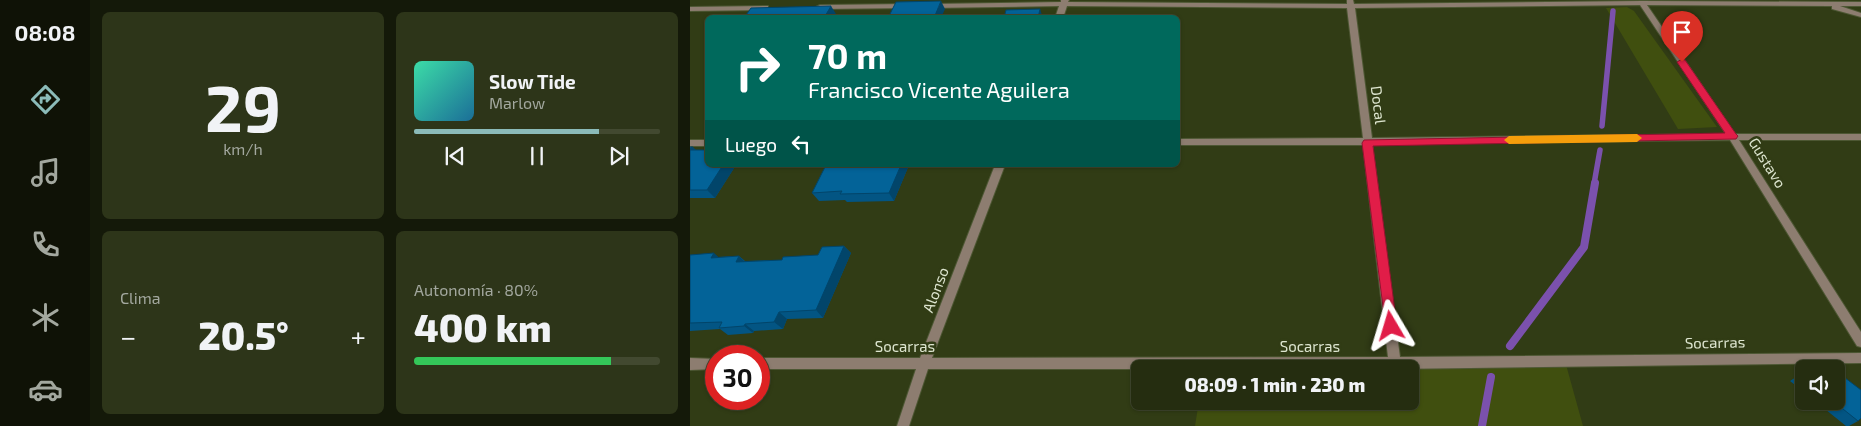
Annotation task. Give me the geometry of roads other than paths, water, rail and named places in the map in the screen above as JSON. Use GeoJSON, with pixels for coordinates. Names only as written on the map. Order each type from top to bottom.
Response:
{"type":"FeatureCollection","features":[{"type":"Feature","properties":{"kind":"street"},"geometry":{"type":"LineString","coordinates":[[1060,15],[1065,2]]}},
{"type":"Feature","properties":{"kind":"street"},"geometry":{"type":"LineString","coordinates":[[808,8],[1065,2],[1642,2],[1825,4],[1841,2],[1861,4]]}},
{"type":"Feature","properties":{"kind":"street","name":"Gustavo"},"geometry":{"type":"LineString","coordinates":[[1642,2],[1732,136],[1861,342]]}},
{"type":"Feature","properties":{"kind":"street","name":"Docal"},"geometry":{"type":"LineString","coordinates":[[1350,3],[1395,360]]}},
{"type":"Feature","properties":{"kind":"street"},"geometry":{"type":"LineString","coordinates":[[1825,4],[1861,15]]}},
{"type":"Feature","properties":{"kind":"street"},"geometry":{"type":"LineString","coordinates":[[690,9],[769,8]]}},
{"type":"Feature","properties":{"kind":"street"},"geometry":{"type":"LineString","coordinates":[[1180,142],[1368,143],[1732,136],[1861,137]]}},
{"type":"Feature","properties":{"kind":"street"},"geometry":{"type":"LineString","coordinates":[[690,143],[705,143]]}},
{"type":"Feature","properties":{"kind":"street","name":"Alonso"},"geometry":{"type":"LineString","coordinates":[[903,426],[924,363],[999,167]]}},
{"type":"Feature","properties":{"kind":"street","name":"Socarras"},"geometry":{"type":"LineString","coordinates":[[1419,363],[1861,358]]}},
{"type":"Feature","properties":{"kind":"street","name":"Socarras"},"geometry":{"type":"LineString","coordinates":[[770,364],[1131,363]]}},
{"type":"Feature","properties":{"kind":"street"},"geometry":{"type":"LineString","coordinates":[[690,364],[705,364]]}},
{"type":"Feature","properties":{"kind":"waterway"},"geometry":{"type":"LineString","coordinates":[[1602,126],[1613,11]]}},
{"type":"Feature","properties":{"kind":"waterway"},"geometry":{"type":"LineString","coordinates":[[1594,184],[1600,150]]}},
{"type":"Feature","properties":{"kind":"waterway"},"geometry":{"type":"LineString","coordinates":[[1510,346],[1584,247],[1595,183]]}},
{"type":"Feature","properties":{"kind":"waterway"},"geometry":{"type":"LineString","coordinates":[[1482,426],[1491,377]]}}]}
